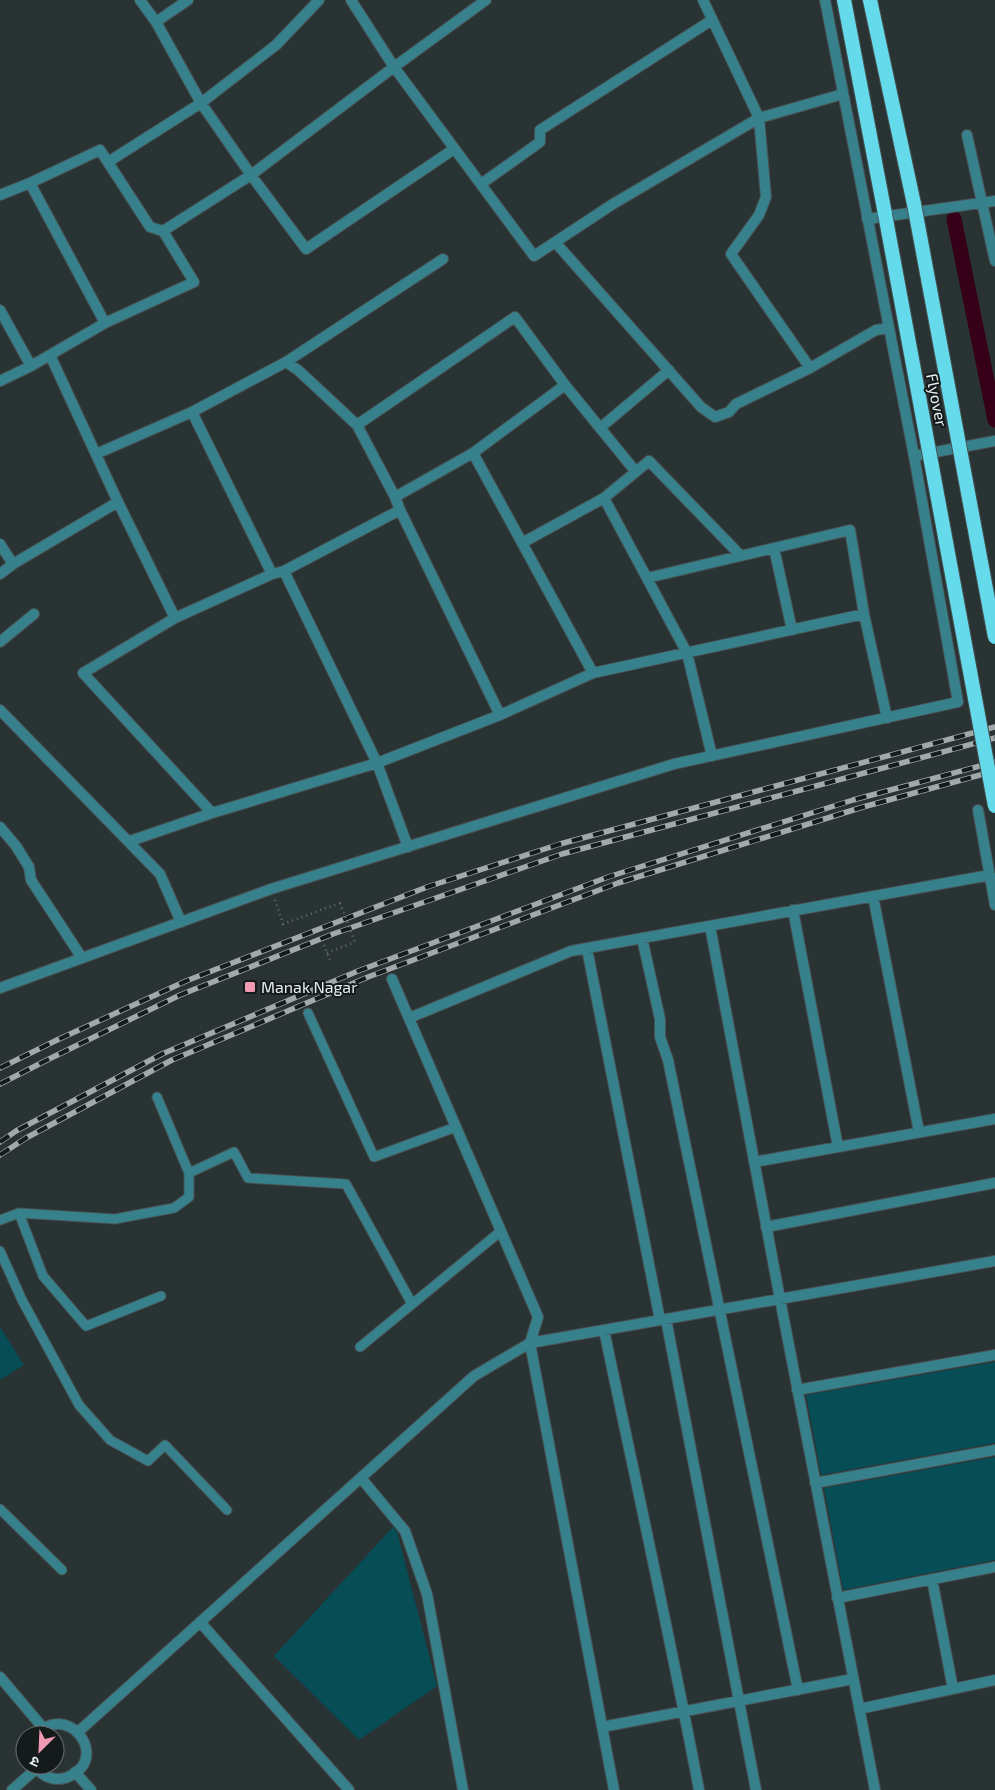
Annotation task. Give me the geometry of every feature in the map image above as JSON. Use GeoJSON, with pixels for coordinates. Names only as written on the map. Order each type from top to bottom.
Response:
{"type":"FeatureCollection","features":[{"type":"Feature","properties":{"kind":"highway","name":"Flyover"},"geometry":{"type":"LineString","coordinates":[[844,0],[995,806]]}},
{"type":"Feature","properties":{"kind":"highway","name":"Flyover"},"geometry":{"type":"LineString","coordinates":[[870,0],[914,204],[995,637]]}},
{"type":"Feature","properties":{"kind":"street"},"geometry":{"type":"LineString","coordinates":[[140,0],[156,22],[201,103],[251,175],[306,248],[454,148]]}},
{"type":"Feature","properties":{"kind":"street"},"geometry":{"type":"LineString","coordinates":[[156,22],[188,0]]}},
{"type":"Feature","properties":{"kind":"street"},"geometry":{"type":"LineString","coordinates":[[108,162],[201,103],[276,45],[319,0]]}},
{"type":"Feature","properties":{"kind":"street"},"geometry":{"type":"LineString","coordinates":[[351,0],[394,67],[534,256],[613,204],[759,118],[843,94]]}},
{"type":"Feature","properties":{"kind":"street"},"geometry":{"type":"LineString","coordinates":[[162,231],[251,175],[486,0]]}},
{"type":"Feature","properties":{"kind":"street"},"geometry":{"type":"LineString","coordinates":[[703,0],[759,118],[766,197],[759,215],[731,254],[810,368]]}},
{"type":"Feature","properties":{"kind":"street"},"geometry":{"type":"LineString","coordinates":[[0,988],[271,889],[674,764],[958,702],[914,456],[825,0]]}},
{"type":"Feature","properties":{"kind":"street"},"geometry":{"type":"LineString","coordinates":[[481,184],[540,142],[540,130],[712,20]]}},
{"type":"Feature","properties":{"kind":"street"},"geometry":{"type":"LineString","coordinates":[[967,135],[995,261]]}},
{"type":"Feature","properties":{"kind":"street"},"geometry":{"type":"LineString","coordinates":[[0,195],[100,150],[150,227],[162,231],[194,282],[105,323],[31,366],[0,381]]}},
{"type":"Feature","properties":{"kind":"street"},"geometry":{"type":"LineString","coordinates":[[30,183],[105,323]]}},
{"type":"Feature","properties":{"kind":"street"},"geometry":{"type":"LineString","coordinates":[[867,219],[995,201]]}},
{"type":"Feature","properties":{"kind":"street"},"geometry":{"type":"LineString","coordinates":[[556,242],[701,407],[715,417],[729,412],[736,404],[810,368],[876,330],[889,328]]}},
{"type":"Feature","properties":{"kind":"street"},"geometry":{"type":"LineString","coordinates":[[96,454],[192,412],[286,362],[443,259]]}},
{"type":"Feature","properties":{"kind":"street"},"geometry":{"type":"LineString","coordinates":[[0,310],[31,366]]}},
{"type":"Feature","properties":{"kind":"street"},"geometry":{"type":"LineString","coordinates":[[357,425],[515,317],[565,385],[636,472]]}},
{"type":"Feature","properties":{"kind":"street"},"geometry":{"type":"LineString","coordinates":[[50,355],[118,502],[175,618]]}},
{"type":"Feature","properties":{"kind":"street"},"geometry":{"type":"LineString","coordinates":[[286,362],[298,370],[357,425],[395,497],[500,715]]}},
{"type":"Feature","properties":{"kind":"street"},"geometry":{"type":"LineString","coordinates":[[600,428],[669,370]]}},
{"type":"Feature","properties":{"kind":"street"},"geometry":{"type":"LineString","coordinates":[[395,497],[473,454],[565,385]]}},
{"type":"Feature","properties":{"kind":"street"},"geometry":{"type":"LineString","coordinates":[[192,412],[272,574]]}},
{"type":"Feature","properties":{"kind":"street"},"geometry":{"type":"LineString","coordinates":[[914,456],[990,442]]}},
{"type":"Feature","properties":{"kind":"street"},"geometry":{"type":"LineString","coordinates":[[473,454],[593,673]]}},
{"type":"Feature","properties":{"kind":"street"},"geometry":{"type":"LineString","coordinates":[[522,543],[604,498],[649,461],[742,556]]}},
{"type":"Feature","properties":{"kind":"street"},"geometry":{"type":"LineString","coordinates":[[604,498],[687,653],[712,756]]}},
{"type":"Feature","properties":{"kind":"street"},"geometry":{"type":"LineString","coordinates":[[0,574],[13,564],[118,502]]}},
{"type":"Feature","properties":{"kind":"street"},"geometry":{"type":"LineString","coordinates":[[212,813],[82,673],[175,618],[272,574],[284,571],[400,510]]}},
{"type":"Feature","properties":{"kind":"street"},"geometry":{"type":"LineString","coordinates":[[647,578],[850,530],[864,614],[887,718]]}},
{"type":"Feature","properties":{"kind":"street"},"geometry":{"type":"LineString","coordinates":[[0,544],[13,564]]}},
{"type":"Feature","properties":{"kind":"street"},"geometry":{"type":"LineString","coordinates":[[774,548],[792,630]]}},
{"type":"Feature","properties":{"kind":"street"},"geometry":{"type":"LineString","coordinates":[[284,571],[377,763],[408,846]]}},
{"type":"Feature","properties":{"kind":"street"},"geometry":{"type":"LineString","coordinates":[[0,642],[34,614]]}},
{"type":"Feature","properties":{"kind":"street"},"geometry":{"type":"LineString","coordinates":[[130,841],[212,813],[377,763],[500,715],[593,673],[864,614]]}},
{"type":"Feature","properties":{"kind":"street"},"geometry":{"type":"LineString","coordinates":[[1,714],[130,841],[160,874],[182,922]]}},
{"type":"Feature","properties":{"kind":"street"},"geometry":{"type":"LineString","coordinates":[[978,810],[995,905]]}},
{"type":"Feature","properties":{"kind":"street"},"geometry":{"type":"LineString","coordinates":[[0,827],[16,846],[29,867],[31,880],[82,958]]}},
{"type":"Feature","properties":{"kind":"street"},"geometry":{"type":"LineString","coordinates":[[409,1018],[571,952],[990,875]]}},
{"type":"Feature","properties":{"kind":"street"},"geometry":{"type":"LineString","coordinates":[[873,896],[919,1132]]}},
{"type":"Feature","properties":{"kind":"street"},"geometry":{"type":"LineString","coordinates":[[793,910],[838,1147]]}},
{"type":"Feature","properties":{"kind":"street"},"geometry":{"type":"LineString","coordinates":[[710,926],[797,1390],[875,1790]]}},
{"type":"Feature","properties":{"kind":"street"},"geometry":{"type":"LineString","coordinates":[[642,938],[660,1019],[660,1037],[668,1060],[798,1690]]}},
{"type":"Feature","properties":{"kind":"street"},"geometry":{"type":"LineString","coordinates":[[587,949],[740,1701],[756,1790]]}},
{"type":"Feature","properties":{"kind":"street"},"geometry":{"type":"LineString","coordinates":[[392,979],[538,1317],[530,1343],[614,1790]]}},
{"type":"Feature","properties":{"kind":"street"},"geometry":{"type":"LineString","coordinates":[[754,1162],[995,1120]]}},
{"type":"Feature","properties":{"kind":"street"},"geometry":{"type":"LineString","coordinates":[[766,1227],[995,1183]]}},
{"type":"Feature","properties":{"kind":"street"},"geometry":{"type":"LineString","coordinates":[[78,1732],[474,1376],[530,1343],[995,1261]]}},
{"type":"Feature","properties":{"kind":"street"},"geometry":{"type":"LineString","coordinates":[[604,1330],[699,1790]]}},
{"type":"Feature","properties":{"kind":"street"},"geometry":{"type":"LineString","coordinates":[[797,1390],[995,1354]]}},
{"type":"Feature","properties":{"kind":"street"},"geometry":{"type":"LineString","coordinates":[[815,1483],[995,1450]]}},
{"type":"Feature","properties":{"kind":"street"},"geometry":{"type":"LineString","coordinates":[[361,1478],[405,1531],[427,1594],[463,1790]]}},
{"type":"Feature","properties":{"kind":"street"},"geometry":{"type":"LineString","coordinates":[[838,1598],[995,1567]]}},
{"type":"Feature","properties":{"kind":"street"},"geometry":{"type":"LineString","coordinates":[[932,1579],[953,1689]]}},
{"type":"Feature","properties":{"kind":"street"},"geometry":{"type":"LineString","coordinates":[[200,1622],[349,1790]]}},
{"type":"Feature","properties":{"kind":"street"},"geometry":{"type":"LineString","coordinates":[[0,1677],[35,1725]]}},
{"type":"Feature","properties":{"kind":"street"},"geometry":{"type":"LineString","coordinates":[[602,1727],[853,1679]]}},
{"type":"Feature","properties":{"kind":"street"},"geometry":{"type":"LineString","coordinates":[[859,1709],[995,1680]]}},
{"type":"Feature","properties":{"kind":"street"},"geometry":{"type":"LineString","coordinates":[[44,1775],[55,1779],[67,1778],[80,1769],[85,1761],[86,1747],[78,1732],[65,1725]]}},
{"type":"Feature","properties":{"kind":"street"},"geometry":{"type":"LineString","coordinates":[[75,1772],[91,1790]]}},
{"type":"Feature","properties":{"kind":"street"},"geometry":{"type":"LineString","coordinates":[[12,1790],[28,1775]]}},
{"type":"Feature","properties":{"kind":"lane"},"geometry":{"type":"LineString","coordinates":[[308,1013],[374,1157],[456,1127]]}},
{"type":"Feature","properties":{"kind":"lane"},"geometry":{"type":"LineString","coordinates":[[0,1220],[19,1213],[115,1219],[174,1208],[189,1197],[189,1173],[157,1097]]}},
{"type":"Feature","properties":{"kind":"lane"},"geometry":{"type":"LineString","coordinates":[[189,1173],[234,1152],[248,1178],[346,1184],[412,1304]]}},
{"type":"Feature","properties":{"kind":"lane"},"geometry":{"type":"LineString","coordinates":[[19,1213],[43,1276],[86,1326],[161,1296]]}},
{"type":"Feature","properties":{"kind":"lane"},"geometry":{"type":"LineString","coordinates":[[360,1347],[501,1231]]}},
{"type":"Feature","properties":{"kind":"lane"},"geometry":{"type":"LineString","coordinates":[[0,1251],[22,1300],[79,1405],[110,1440],[148,1461],[165,1445],[227,1510]]}},
{"type":"Feature","properties":{"kind":"lane"},"geometry":{"type":"LineString","coordinates":[[0,1509],[62,1570]]}},
{"type":"Feature","properties":{"kind":"path"},"geometry":{"type":"LineString","coordinates":[[271,889],[283,924],[340,902],[355,942],[327,953]]}},
{"type":"Feature","properties":{"kind":"path"},"geometry":{"type":"LineString","coordinates":[[324,945],[331,963]]}},
{"type":"Feature","properties":{"kind":"building"},"geometry":{"type":"Polygon","coordinates":[[[0,1327],[24,1365],[0,1380],[0,1327]]]}},
{"type":"Feature","properties":{"kind":"building"},"geometry":{"type":"Polygon","coordinates":[[[995,1362],[995,1443],[821,1475],[806,1395],[995,1362]]]}},
{"type":"Feature","properties":{"kind":"building"},"geometry":{"type":"Polygon","coordinates":[[[995,1457],[995,1560],[843,1590],[824,1488],[995,1457]]]}},
{"type":"Feature","properties":{"kind":"building"},"geometry":{"type":"Polygon","coordinates":[[[393,1527],[397,1532],[437,1686],[359,1740],[274,1656],[393,1527]]]}},
{"type":"Feature","properties":{"kind":"waterway"},"geometry":{"type":"LineString","coordinates":[[954,219],[995,420]]}},
{"type":"Feature","properties":{"kind":"railway"},"geometry":{"type":"LineString","coordinates":[[0,1068],[186,981],[427,887],[560,844],[995,727]]}},
{"type":"Feature","properties":{"kind":"railway"},"geometry":{"type":"LineString","coordinates":[[0,1084],[180,995],[333,934],[562,854],[995,738]]}},
{"type":"Feature","properties":{"kind":"railway"},"geometry":{"type":"LineString","coordinates":[[0,1142],[16,1131],[162,1054],[358,971],[608,877],[853,800],[995,762]]}},
{"type":"Feature","properties":{"kind":"railway"},"geometry":{"type":"LineString","coordinates":[[0,1155],[26,1138],[172,1060],[368,977],[618,883],[863,807],[995,771]]}},
{"type":"Feature","properties":{"kind":"place","name":"Manak Nagar"},"geometry":{"type":"Point","coordinates":[250,987]}}]}
